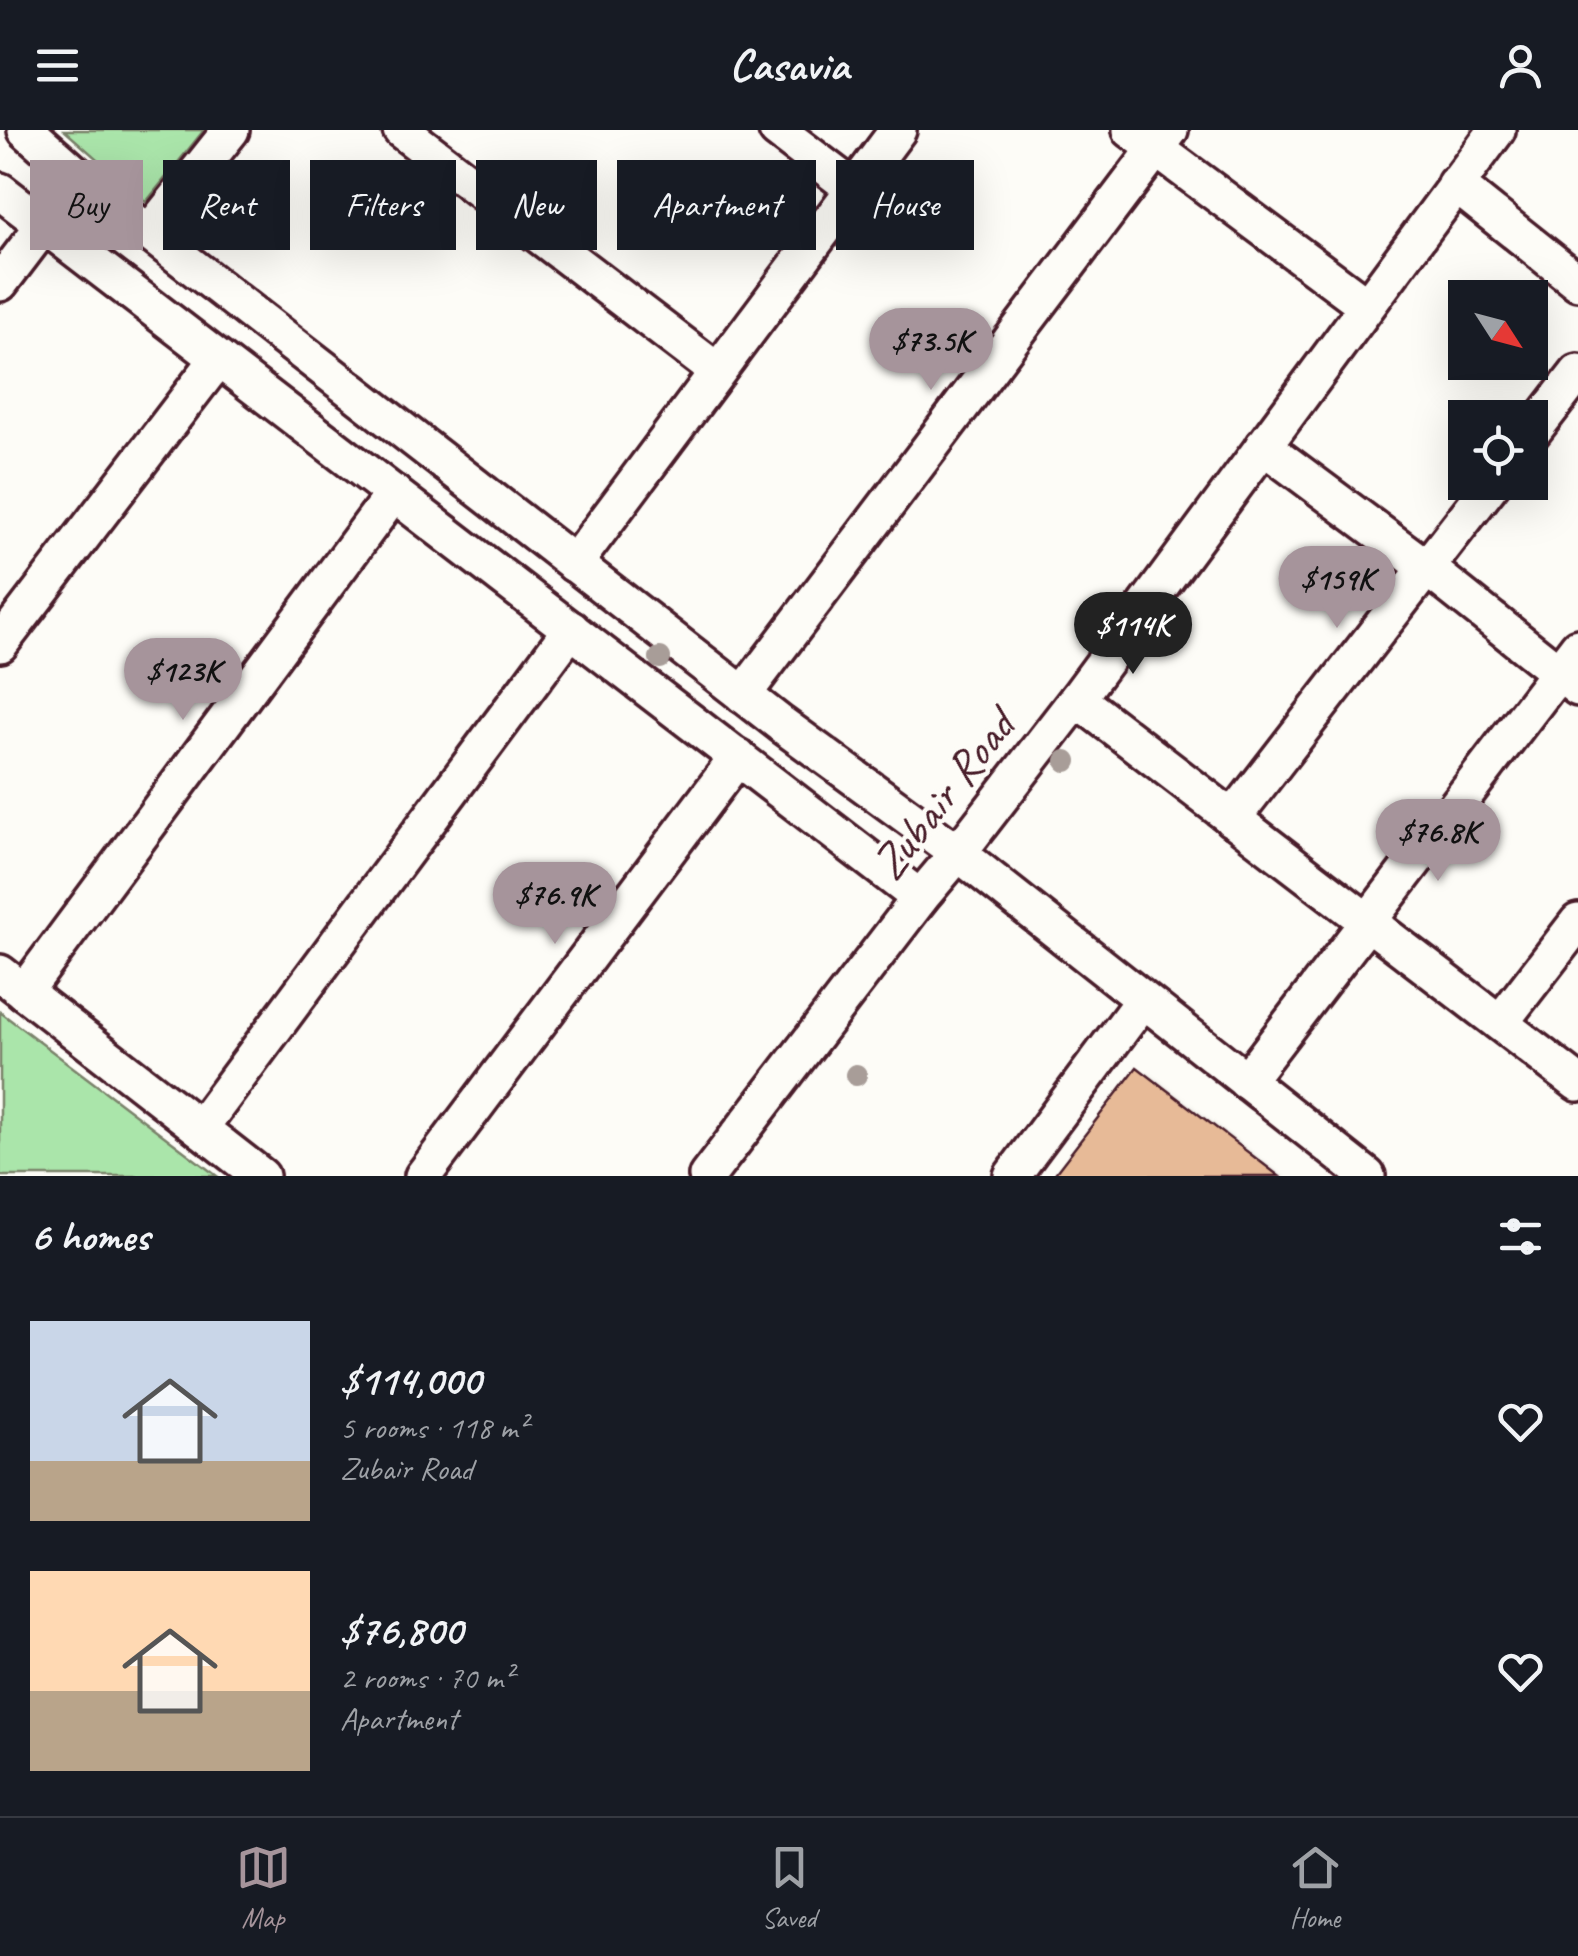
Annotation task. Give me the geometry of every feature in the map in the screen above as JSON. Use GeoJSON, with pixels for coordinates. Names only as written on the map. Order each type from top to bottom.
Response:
{"type":"FeatureCollection","features":[{"type":"Feature","properties":{"kind":"street"},"geometry":{"type":"LineString","coordinates":[[26,130],[95,191],[744,695],[958,853],[1368,1176]]}},
{"type":"Feature","properties":{"kind":"street"},"geometry":{"type":"LineString","coordinates":[[149,233],[231,130]]}},
{"type":"Feature","properties":{"kind":"street"},"geometry":{"type":"LineString","coordinates":[[401,130],[717,371]]}},
{"type":"Feature","properties":{"kind":"street"},"geometry":{"type":"LineString","coordinates":[[777,130],[836,175]]}},
{"type":"Feature","properties":{"kind":"street"},"geometry":{"type":"LineString","coordinates":[[875,160],[898,130]]}},
{"type":"Feature","properties":{"kind":"street","name":"Zubair Road"},"geometry":{"type":"LineString","coordinates":[[707,1176],[1077,699],[1497,130]]}},
{"type":"Feature","properties":{"kind":"street"},"geometry":{"type":"LineString","coordinates":[[744,695],[1152,136],[1366,306]]}},
{"type":"Feature","properties":{"kind":"street"},"geometry":{"type":"LineString","coordinates":[[1455,184],[1578,282]]}},
{"type":"Feature","properties":{"kind":"street"},"geometry":{"type":"LineString","coordinates":[[0,192],[30,214]]}},
{"type":"Feature","properties":{"kind":"street"},"geometry":{"type":"LineString","coordinates":[[574,564],[836,211]]}},
{"type":"Feature","properties":{"kind":"street"},"geometry":{"type":"LineString","coordinates":[[0,283],[30,243]]}},
{"type":"Feature","properties":{"kind":"street"},"geometry":{"type":"LineString","coordinates":[[77,250],[920,898]]}},
{"type":"Feature","properties":{"kind":"street"},"geometry":{"type":"LineString","coordinates":[[0,644],[218,358]]}},
{"type":"Feature","properties":{"kind":"street"},"geometry":{"type":"LineString","coordinates":[[1548,412],[1578,373]]}},
{"type":"Feature","properties":{"kind":"street"},"geometry":{"type":"LineString","coordinates":[[1246,1081],[1571,670],[1263,446]]}},
{"type":"Feature","properties":{"kind":"street"},"geometry":{"type":"LineString","coordinates":[[261,1176],[12,983],[394,493]]}},
{"type":"Feature","properties":{"kind":"street"},"geometry":{"type":"LineString","coordinates":[[1232,819],[1479,500]]}},
{"type":"Feature","properties":{"kind":"street"},"geometry":{"type":"LineString","coordinates":[[200,1128],[570,629]]}},
{"type":"Feature","properties":{"kind":"street"},"geometry":{"type":"LineString","coordinates":[[1077,699],[1578,1083]]}},
{"type":"Feature","properties":{"kind":"street"},"geometry":{"type":"LineString","coordinates":[[423,1176],[738,757]]}},
{"type":"Feature","properties":{"kind":"street"},"geometry":{"type":"LineString","coordinates":[[1500,1023],[1578,922]]}},
{"type":"Feature","properties":{"kind":"street"},"geometry":{"type":"LineString","coordinates":[[1012,1176],[1142,1000]]}},
{"type":"Feature","properties":{"kind":"green space"},"geometry":{"type":"Polygon","coordinates":[[[64,130],[204,130],[180,160],[163,160],[163,181],[146,202],[143,160],[98,160],[64,130]]]}},
{"type":"Feature","properties":{"kind":"green space"},"geometry":{"type":"Polygon","coordinates":[[[0,1012],[217,1176],[0,1176],[0,1012]]]}},
{"type":"Feature","properties":{"kind":"building"},"geometry":{"type":"Polygon","coordinates":[[[1137,1067],[1279,1176],[1053,1176],[1137,1067]]]}}]}
